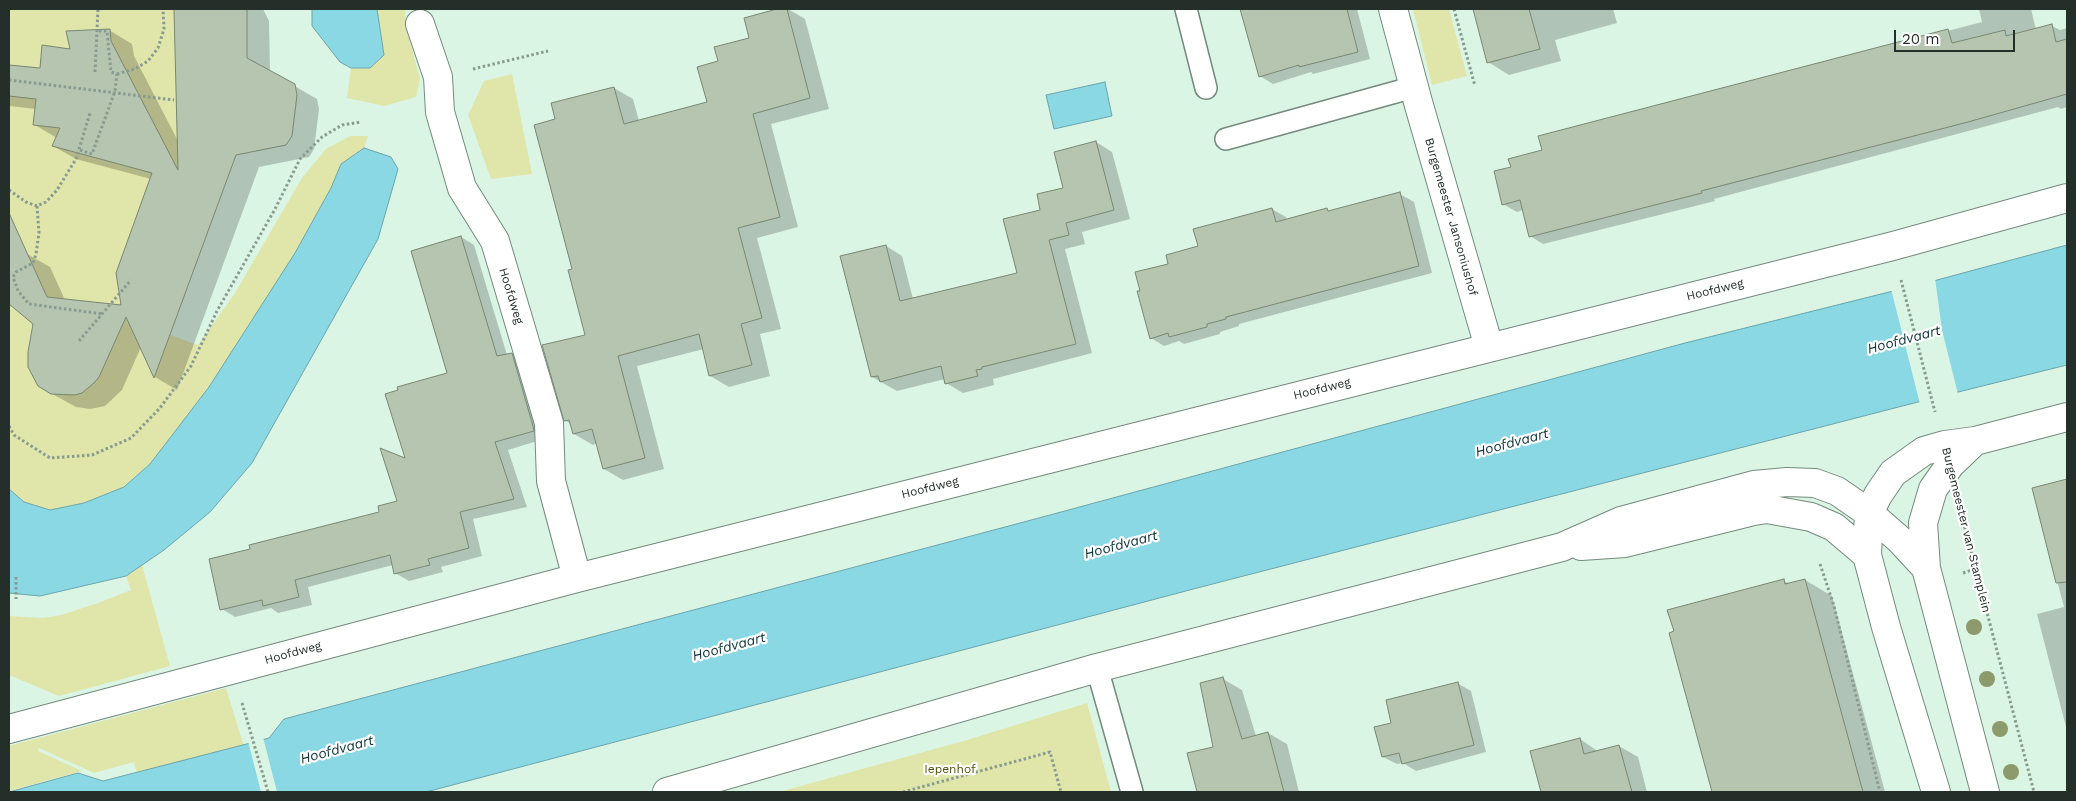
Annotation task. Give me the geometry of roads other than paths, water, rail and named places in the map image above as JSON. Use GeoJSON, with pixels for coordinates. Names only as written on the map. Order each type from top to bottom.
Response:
{"type":"FeatureCollection","features":[{"type":"Feature","properties":{"kind":"street","name":"Burgemeester Jansoniushof"},"geometry":{"type":"LineString","coordinates":[[1393,9],[1489,347]]}},
{"type":"Feature","properties":{"kind":"street","name":"Hoofdweg"},"geometry":{"type":"LineString","coordinates":[[420,24],[438,77],[440,112],[462,188],[495,241],[549,423],[551,481],[577,578]]}},
{"type":"Feature","properties":{"kind":"street","name":"Hoofdweg"},"geometry":{"type":"LineString","coordinates":[[9,729],[577,578],[1884,248],[2067,198]]}},
{"type":"Feature","properties":{"kind":"street"},"geometry":{"type":"LineString","coordinates":[[1936,792],[1886,626],[1868,555],[1869,513],[1878,495],[1893,473],[1924,451],[1947,455],[1975,441],[2067,417]]}},
{"type":"Feature","properties":{"kind":"street"},"geometry":{"type":"LineString","coordinates":[[1947,455],[1933,489],[1923,523],[1926,568],[1984,792]]}},
{"type":"Feature","properties":{"kind":"street"},"geometry":{"type":"LineString","coordinates":[[1562,548],[1621,521],[1754,485],[1788,482],[1815,483],[1837,491],[1869,513],[1900,540],[1926,568]]}},
{"type":"Feature","properties":{"kind":"street"},"geometry":{"type":"LineString","coordinates":[[667,792],[1097,668],[1562,548],[1625,543],[1754,510],[1767,509],[1811,517],[1834,527],[1868,555]]}},
{"type":"Feature","properties":{"kind":"lane"},"geometry":{"type":"LineString","coordinates":[[1186,9],[1206,88]]}},
{"type":"Feature","properties":{"kind":"lane"},"geometry":{"type":"LineString","coordinates":[[1226,139],[1414,87]]}},
{"type":"Feature","properties":{"kind":"lane"},"geometry":{"type":"LineString","coordinates":[[1097,668],[1132,792]]}},
{"type":"Feature","properties":{"kind":"water"},"geometry":{"type":"Polygon","coordinates":[[[312,9],[377,9],[384,55],[370,68],[351,68],[340,62],[312,26],[312,9]]]}},
{"type":"Feature","properties":{"kind":"water"},"geometry":{"type":"Polygon","coordinates":[[[1105,82],[1112,116],[1054,129],[1046,95],[1105,82]]]}},
{"type":"Feature","properties":{"kind":"water"},"geometry":{"type":"Polygon","coordinates":[[[364,148],[391,157],[398,169],[378,239],[252,463],[210,512],[164,550],[126,576],[40,596],[9,593],[9,489],[24,502],[50,510],[84,503],[124,487],[150,464],[209,387],[295,253],[331,188],[341,164],[364,148]]]}},
{"type":"Feature","properties":{"kind":"water","name":"Hoofdvaart"},"geometry":{"type":"Polygon","coordinates":[[[2067,245],[2067,365],[1201,587],[426,792],[9,792],[78,773],[103,781],[239,746],[269,738],[284,719],[1050,515],[1685,343],[1937,280],[2067,245]]]}},
{"type":"Feature","properties":{"kind":"park label","name":"Iepenhof"},"geometry":{"type":"Point","coordinates":[950,769]}}]}
